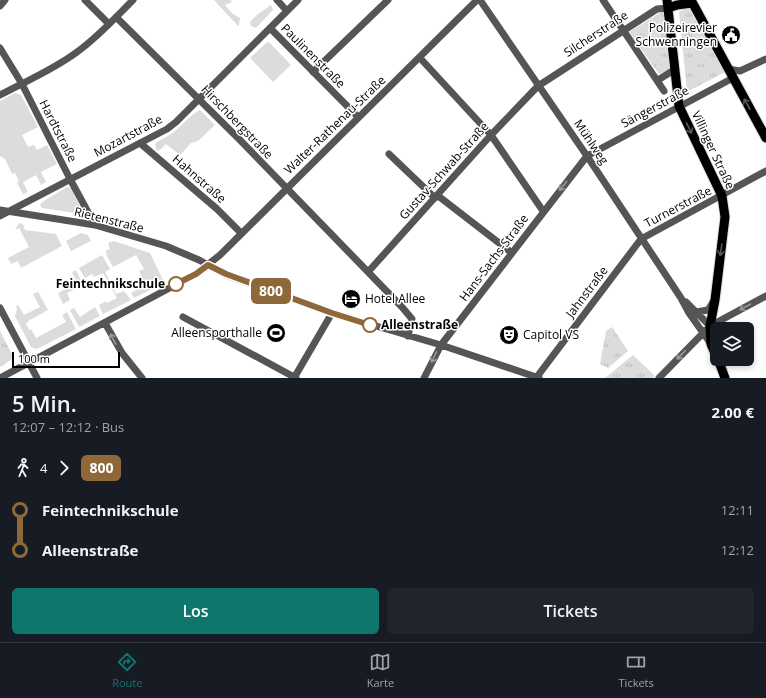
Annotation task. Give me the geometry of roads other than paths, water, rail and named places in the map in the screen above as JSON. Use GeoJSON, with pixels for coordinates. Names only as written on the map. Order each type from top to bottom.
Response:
{"type":"FeatureCollection","features":[{"type":"Feature","properties":{"kind":"main road","name":"Silcherstraße"},"geometry":{"type":"LineString","coordinates":[[668,4],[677,5],[692,2]]}},
{"type":"Feature","properties":{"kind":"main road"},"geometry":{"type":"LineString","coordinates":[[692,2],[766,138]]}},
{"type":"Feature","properties":{"kind":"main road","name":"Villinger Straße"},"geometry":{"type":"LineString","coordinates":[[668,4],[679,106],[722,196],[725,217],[715,300],[711,322]]}},
{"type":"Feature","properties":{"kind":"main road","name":"Villinger Straße"},"geometry":{"type":"LineString","coordinates":[[720,366],[725,378]]}},
{"type":"Feature","properties":{"kind":"street"},"geometry":{"type":"LineString","coordinates":[[0,6],[5,0]]}},
{"type":"Feature","properties":{"kind":"street"},"geometry":{"type":"LineString","coordinates":[[85,0],[110,24]]}},
{"type":"Feature","properties":{"kind":"street"},"geometry":{"type":"LineString","coordinates":[[0,95],[55,67],[78,52],[110,24],[133,0]]}},
{"type":"Feature","properties":{"kind":"street","name":"Paulinenstraße"},"geometry":{"type":"LineString","coordinates":[[277,0],[286,12]]}},
{"type":"Feature","properties":{"kind":"street","name":"Mozartstraße"},"geometry":{"type":"LineString","coordinates":[[2,213],[167,129],[176,122],[298,0]]}},
{"type":"Feature","properties":{"kind":"street"},"geometry":{"type":"LineString","coordinates":[[313,72],[388,0]]}},
{"type":"Feature","properties":{"kind":"street","name":"Walter-Rathenau-Straße"},"geometry":{"type":"LineString","coordinates":[[0,378],[196,274],[208,265],[479,0]]}},
{"type":"Feature","properties":{"kind":"street","name":"Mühlweg"},"geometry":{"type":"LineString","coordinates":[[479,0],[587,156],[681,298],[689,313],[710,342]]}},
{"type":"Feature","properties":{"kind":"street"},"geometry":{"type":"LineString","coordinates":[[603,0],[664,91]]}},
{"type":"Feature","properties":{"kind":"street","name":"Silcherstraße"},"geometry":{"type":"LineString","coordinates":[[538,86],[657,9],[668,4]]}},
{"type":"Feature","properties":{"kind":"street","name":"Hirschbergstraße"},"geometry":{"type":"LineString","coordinates":[[116,17],[286,188],[368,272],[412,320],[408,336]]}},
{"type":"Feature","properties":{"kind":"street","name":"Paulinenstraße"},"geometry":{"type":"LineString","coordinates":[[270,28],[358,117]]}},
{"type":"Feature","properties":{"kind":"street","name":"Hardtstraße"},"geometry":{"type":"LineString","coordinates":[[0,48],[22,84],[95,225]]}},
{"type":"Feature","properties":{"kind":"street"},"geometry":{"type":"LineString","coordinates":[[420,58],[491,134],[543,211]]}},
{"type":"Feature","properties":{"kind":"street"},"geometry":{"type":"LineString","coordinates":[[728,69],[740,71],[766,58]]}},
{"type":"Feature","properties":{"kind":"street"},"geometry":{"type":"LineString","coordinates":[[658,80],[674,70]]}},
{"type":"Feature","properties":{"kind":"street","name":"Sängerstraße"},"geometry":{"type":"LineString","coordinates":[[587,156],[733,78]]}},
{"type":"Feature","properties":{"kind":"street","name":"Gustav-Schwab-Straße"},"geometry":{"type":"LineString","coordinates":[[368,272],[491,134],[538,86]]}},
{"type":"Feature","properties":{"kind":"street","name":"Hahnstraße"},"geometry":{"type":"LineString","coordinates":[[140,143],[217,209],[241,233]]}},
{"type":"Feature","properties":{"kind":"street"},"geometry":{"type":"LineString","coordinates":[[389,154],[436,197],[512,254]]}},
{"type":"Feature","properties":{"kind":"street","name":"Hans-Sachs-Straße"},"geometry":{"type":"LineString","coordinates":[[424,378],[441,345],[587,156]]}},
{"type":"Feature","properties":{"kind":"street","name":"Turnerstraße"},"geometry":{"type":"LineString","coordinates":[[641,239],[766,171]]}},
{"type":"Feature","properties":{"kind":"street","name":"Rietenstraße"},"geometry":{"type":"LineString","coordinates":[[2,213],[95,225],[166,246],[208,265]]}},
{"type":"Feature","properties":{"kind":"street","name":"Jahnstraße"},"geometry":{"type":"LineString","coordinates":[[537,378],[641,239]]}},
{"type":"Feature","properties":{"kind":"street"},"geometry":{"type":"LineString","coordinates":[[208,265],[226,274],[332,313],[441,345],[537,378]]}},
{"type":"Feature","properties":{"kind":"street"},"geometry":{"type":"LineString","coordinates":[[717,322],[766,296]]}},
{"type":"Feature","properties":{"kind":"street","name":"Mühlweg"},"geometry":{"type":"LineString","coordinates":[[681,298],[710,326]]}},
{"type":"Feature","properties":{"kind":"street"},"geometry":{"type":"LineString","coordinates":[[696,312],[708,310],[715,300]]}},
{"type":"Feature","properties":{"kind":"street"},"geometry":{"type":"LineString","coordinates":[[0,308],[2,317],[30,363],[37,378]]}},
{"type":"Feature","properties":{"kind":"street"},"geometry":{"type":"LineString","coordinates":[[183,317],[295,378],[332,313]]}},
{"type":"Feature","properties":{"kind":"street"},"geometry":{"type":"LineString","coordinates":[[105,323],[122,354],[142,378]]}},
{"type":"Feature","properties":{"kind":"street"},"geometry":{"type":"LineString","coordinates":[[659,378],[710,326]]}},
{"type":"Feature","properties":{"kind":"place","name":"Polizeirevier Schwenningen"},"geometry":{"type":"Point","coordinates":[731,35]}},
{"type":"Feature","properties":{"kind":"place","name":"Feintechnikschule"},"geometry":{"type":"Point","coordinates":[176,284]}},
{"type":"Feature","properties":{"kind":"place","name":"Hotel Allee"},"geometry":{"type":"Point","coordinates":[351,299]}},
{"type":"Feature","properties":{"kind":"place","name":"Alleenstraße"},"geometry":{"type":"Point","coordinates":[370,325]}},
{"type":"Feature","properties":{"kind":"place","name":"Alleensporthalle"},"geometry":{"type":"Point","coordinates":[276,333]}},
{"type":"Feature","properties":{"kind":"place","name":"Capitol VS"},"geometry":{"type":"Point","coordinates":[509,335]}}]}
